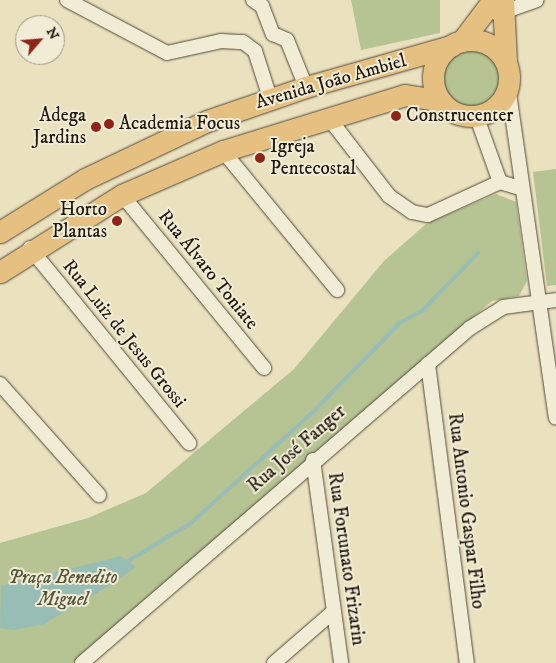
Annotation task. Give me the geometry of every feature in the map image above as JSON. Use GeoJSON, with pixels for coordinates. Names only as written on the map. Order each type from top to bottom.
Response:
{"type":"FeatureCollection","features":[{"type":"Feature","properties":{"kind":"main road"},"geometry":{"type":"LineString","coordinates":[[457,43],[495,7]]}},
{"type":"Feature","properties":{"kind":"main road"},"geometry":{"type":"LineString","coordinates":[[476,115],[496,107],[508,86],[506,62],[495,7]]}},
{"type":"Feature","properties":{"kind":"main road","name":"Avenida João Ambiel"},"geometry":{"type":"LineString","coordinates":[[0,232],[84,179],[157,142],[270,98],[457,43],[488,44],[506,62]]}},
{"type":"Feature","properties":{"kind":"main road","name":"Avenida João Ambiel"},"geometry":{"type":"LineString","coordinates":[[441,101],[433,77],[442,54],[457,43]]}},
{"type":"Feature","properties":{"kind":"main road","name":"Avenida João Ambiel"},"geometry":{"type":"LineString","coordinates":[[0,272],[30,248],[122,195],[223,151],[328,117],[405,96],[441,101],[461,114],[476,115]]}},
{"type":"Feature","properties":{"kind":"street"},"geometry":{"type":"LineString","coordinates":[[67,0],[167,53],[221,41],[243,42],[255,51],[270,98]]}},
{"type":"Feature","properties":{"kind":"street"},"geometry":{"type":"LineString","coordinates":[[253,0],[262,6],[273,34],[287,40],[306,87]]}},
{"type":"Feature","properties":{"kind":"street"},"geometry":{"type":"LineString","coordinates":[[495,7],[537,0]]}},
{"type":"Feature","properties":{"kind":"street"},"geometry":{"type":"LineString","coordinates":[[508,86],[520,188],[556,418]]}},
{"type":"Feature","properties":{"kind":"street"},"geometry":{"type":"LineString","coordinates":[[476,115],[500,182]]}},
{"type":"Feature","properties":{"kind":"street"},"geometry":{"type":"LineString","coordinates":[[328,117],[389,196],[412,212],[428,215],[500,182],[520,188]]}},
{"type":"Feature","properties":{"kind":"street"},"geometry":{"type":"LineString","coordinates":[[223,151],[337,290]]}},
{"type":"Feature","properties":{"kind":"street","name":"Rua Álvaro Toniate"},"geometry":{"type":"LineString","coordinates":[[122,195],[264,368]]}},
{"type":"Feature","properties":{"kind":"street","name":"Rua Luiz de Jesus Grossi"},"geometry":{"type":"LineString","coordinates":[[30,248],[189,443]]}},
{"type":"Feature","properties":{"kind":"street","name":"Rua José Fanger"},"geometry":{"type":"LineString","coordinates":[[82,663],[313,460],[428,364],[503,307],[556,300]]}},
{"type":"Feature","properties":{"kind":"street","name":"Rua Antonio Gaspar Filho"},"geometry":{"type":"LineString","coordinates":[[428,364],[467,663]]}},
{"type":"Feature","properties":{"kind":"street"},"geometry":{"type":"LineString","coordinates":[[0,384],[98,495]]}},
{"type":"Feature","properties":{"kind":"street","name":"Rua Fortunato Frizarin"},"geometry":{"type":"LineString","coordinates":[[313,460],[341,663]]}},
{"type":"Feature","properties":{"kind":"street"},"geometry":{"type":"LineString","coordinates":[[274,663],[334,611]]}},
{"type":"Feature","properties":{"kind":"green space"},"geometry":{"type":"Polygon","coordinates":[[[351,0],[440,0],[440,33],[361,50],[351,0]]]}},
{"type":"Feature","properties":{"kind":"green space"},"geometry":{"type":"Polygon","coordinates":[[[472,49],[489,54],[497,62],[502,79],[497,96],[489,104],[472,109],[455,104],[447,96],[442,79],[447,62],[455,54],[472,49]]]}},
{"type":"Feature","properties":{"kind":"green space"},"geometry":{"type":"Polygon","coordinates":[[[556,169],[556,285],[547,286],[533,172],[556,169]]]}},
{"type":"Feature","properties":{"kind":"green space","name":"Praça Benedito Miguel"},"geometry":{"type":"Polygon","coordinates":[[[496,194],[516,202],[527,281],[519,296],[492,301],[73,663],[0,663],[0,543],[88,518],[146,493],[294,369],[384,261],[426,224],[496,194]]]}},
{"type":"Feature","properties":{"kind":"water"},"geometry":{"type":"Polygon","coordinates":[[[121,556],[136,567],[112,584],[44,624],[14,630],[0,628],[1,586],[121,556]]]}},
{"type":"Feature","properties":{"kind":"waterway"},"geometry":{"type":"LineString","coordinates":[[128,561],[191,523],[314,411],[401,322],[422,311],[478,253]]}},
{"type":"Feature","properties":{"kind":"place","name":"Construcenter"},"geometry":{"type":"Point","coordinates":[396,116]}},
{"type":"Feature","properties":{"kind":"place","name":"Academia Focus"},"geometry":{"type":"Point","coordinates":[109,124]}},
{"type":"Feature","properties":{"kind":"place","name":"Adega Jardins"},"geometry":{"type":"Point","coordinates":[96,127]}},
{"type":"Feature","properties":{"kind":"place","name":"Igreja Pentecostal"},"geometry":{"type":"Point","coordinates":[260,158]}},
{"type":"Feature","properties":{"kind":"place","name":"Horto Plantas"},"geometry":{"type":"Point","coordinates":[117,221]}}]}
